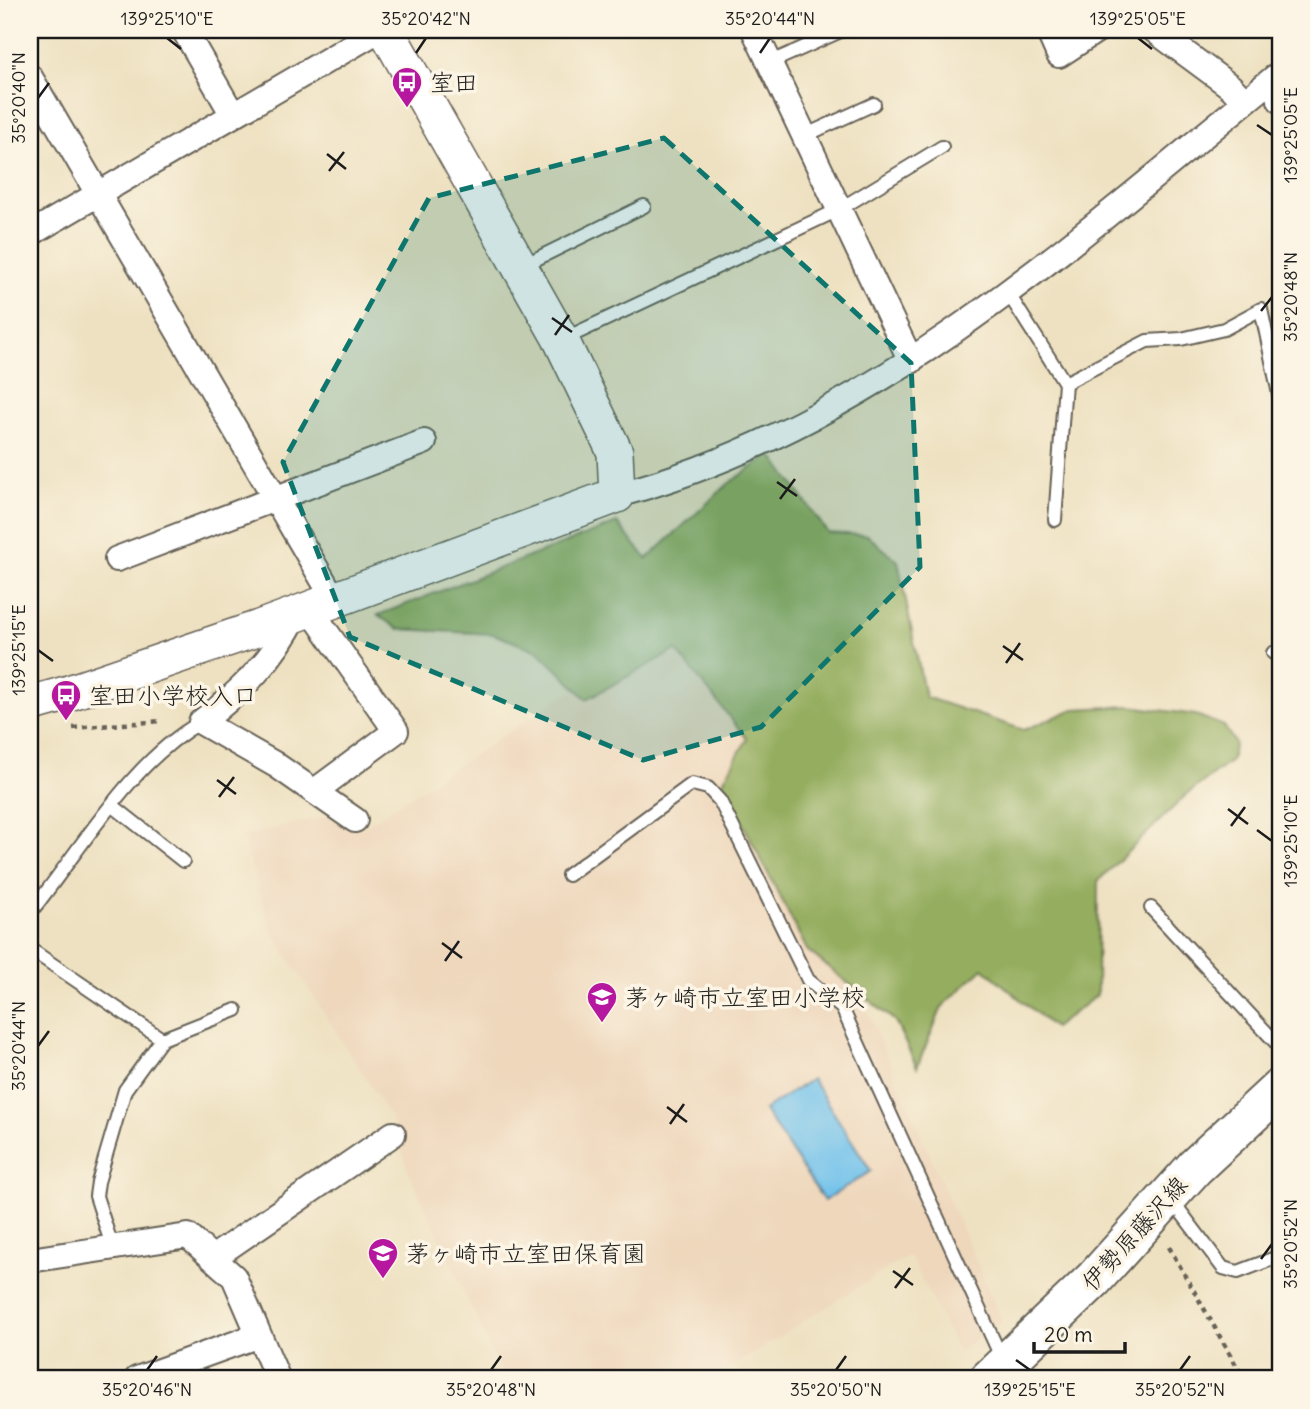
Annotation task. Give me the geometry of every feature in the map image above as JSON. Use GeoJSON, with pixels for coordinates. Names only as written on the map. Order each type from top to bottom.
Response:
{"type":"FeatureCollection","features":[{"type":"Feature","properties":{"kind":"main road","name":"伊勢原藤沢線"},"geometry":{"type":"LineString","coordinates":[[997,1372],[1094,1279],[1159,1204],[1280,1088]]}},
{"type":"Feature","properties":{"kind":"street"},"geometry":{"type":"LineString","coordinates":[[184,30],[233,115]]}},
{"type":"Feature","properties":{"kind":"street"},"geometry":{"type":"LineString","coordinates":[[30,234],[379,30]]}},
{"type":"Feature","properties":{"kind":"street"},"geometry":{"type":"LineString","coordinates":[[386,30],[561,340],[615,452],[617,495]]}},
{"type":"Feature","properties":{"kind":"street"},"geometry":{"type":"LineString","coordinates":[[754,30],[911,361]]}},
{"type":"Feature","properties":{"kind":"street"},"geometry":{"type":"LineString","coordinates":[[1048,30],[1059,55],[1097,30]]}},
{"type":"Feature","properties":{"kind":"street"},"geometry":{"type":"LineString","coordinates":[[1154,30],[1231,87],[1244,101]]}},
{"type":"Feature","properties":{"kind":"street"},"geometry":{"type":"LineString","coordinates":[[30,704],[69,693],[313,607],[617,495],[674,480],[801,422],[911,361],[1007,293],[1279,74]]}},
{"type":"Feature","properties":{"kind":"street"},"geometry":{"type":"LineString","coordinates":[[1279,74],[1280,100]]}},
{"type":"Feature","properties":{"kind":"street"},"geometry":{"type":"LineString","coordinates":[[30,77],[275,499],[313,607],[396,731],[315,791]]}},
{"type":"Feature","properties":{"kind":"street"},"geometry":{"type":"LineString","coordinates":[[117,559],[424,442]]}},
{"type":"Feature","properties":{"kind":"street"},"geometry":{"type":"LineString","coordinates":[[313,607],[266,664],[227,703],[201,722],[276,765],[355,820]]}},
{"type":"Feature","properties":{"kind":"street"},"geometry":{"type":"LineString","coordinates":[[214,1257],[393,1134]]}},
{"type":"Feature","properties":{"kind":"street"},"geometry":{"type":"LineString","coordinates":[[30,1260],[188,1236],[234,1277],[278,1379]]}},
{"type":"Feature","properties":{"kind":"street"},"geometry":{"type":"LineString","coordinates":[[137,1379],[259,1335]]}},
{"type":"Feature","properties":{"kind":"lane"},"geometry":{"type":"LineString","coordinates":[[769,63],[843,30]]}},
{"type":"Feature","properties":{"kind":"lane"},"geometry":{"type":"LineString","coordinates":[[804,136],[874,104]]}},
{"type":"Feature","properties":{"kind":"lane"},"geometry":{"type":"LineString","coordinates":[[561,340],[838,210],[942,147]]}},
{"type":"Feature","properties":{"kind":"lane"},"geometry":{"type":"LineString","coordinates":[[521,266],[644,206]]}},
{"type":"Feature","properties":{"kind":"lane"},"geometry":{"type":"LineString","coordinates":[[1007,293],[1065,383],[1055,520]]}},
{"type":"Feature","properties":{"kind":"lane"},"geometry":{"type":"LineString","coordinates":[[1065,383],[1147,341],[1181,340],[1224,329],[1261,309],[1280,399]]}},
{"type":"Feature","properties":{"kind":"lane"},"geometry":{"type":"LineString","coordinates":[[30,912],[112,805],[149,764],[185,731],[201,722]]}},
{"type":"Feature","properties":{"kind":"lane"},"geometry":{"type":"LineString","coordinates":[[568,875],[692,784],[708,788],[720,801],[808,980],[842,1008],[997,1372]]}},
{"type":"Feature","properties":{"kind":"lane"},"geometry":{"type":"LineString","coordinates":[[112,805],[183,861]]}},
{"type":"Feature","properties":{"kind":"lane"},"geometry":{"type":"LineString","coordinates":[[1152,908],[1280,1047]]}},
{"type":"Feature","properties":{"kind":"lane"},"geometry":{"type":"LineString","coordinates":[[30,949],[162,1039]]}},
{"type":"Feature","properties":{"kind":"lane"},"geometry":{"type":"LineString","coordinates":[[112,1246],[96,1196],[125,1090],[162,1039],[236,1010]]}},
{"type":"Feature","properties":{"kind":"lane"},"geometry":{"type":"LineString","coordinates":[[1159,1204],[1223,1268],[1238,1272],[1280,1256]]}},
{"type":"Feature","properties":{"kind":"path"},"geometry":{"type":"LineString","coordinates":[[59,729],[179,720],[201,722]]}},
{"type":"Feature","properties":{"kind":"path"},"geometry":{"type":"LineString","coordinates":[[1159,1204],[1244,1379]]}},
{"type":"Feature","properties":{"kind":"highlighted area"},"geometry":{"type":"Polygon","coordinates":[[[664,138],[911,363],[920,567],[761,727],[643,760],[350,637],[283,462],[429,198],[664,138]]]}},
{"type":"Feature","properties":{"kind":"shaded area","name":"茅ヶ崎市立室田小学校"},"geometry":{"type":"Polygon","coordinates":[[[679,621],[757,757],[1002,1321],[959,1353],[909,1255],[713,1379],[504,1379],[408,1170],[391,1118],[271,930],[242,836],[332,815],[363,827],[679,621]]]}},
{"type":"Feature","properties":{"kind":"green space"},"geometry":{"type":"Polygon","coordinates":[[[771,454],[828,533],[867,535],[898,561],[925,697],[1024,730],[1074,709],[1130,706],[1196,715],[1224,726],[1235,743],[1231,761],[1186,795],[1098,881],[1097,995],[1054,1028],[983,968],[942,1007],[917,1067],[895,1021],[807,950],[722,783],[747,739],[676,650],[587,699],[538,651],[493,634],[398,629],[378,615],[617,523],[647,559],[728,484],[771,454]]]}},
{"type":"Feature","properties":{"kind":"water"},"geometry":{"type":"Polygon","coordinates":[[[812,1079],[871,1171],[824,1201],[764,1110],[812,1079]]]}},
{"type":"Feature","properties":{"kind":"place","name":"室田"},"geometry":{"type":"Point","coordinates":[407,109]}},
{"type":"Feature","properties":{"kind":"place","name":"室田小学校入口"},"geometry":{"type":"Point","coordinates":[66,722]}},
{"type":"Feature","properties":{"kind":"place","name":"茅ヶ崎市立室田小学校"},"geometry":{"type":"Point","coordinates":[602,1024]}},
{"type":"Feature","properties":{"kind":"place","name":"茅ヶ崎市立室田保育園"},"geometry":{"type":"Point","coordinates":[383,1280]}}]}
